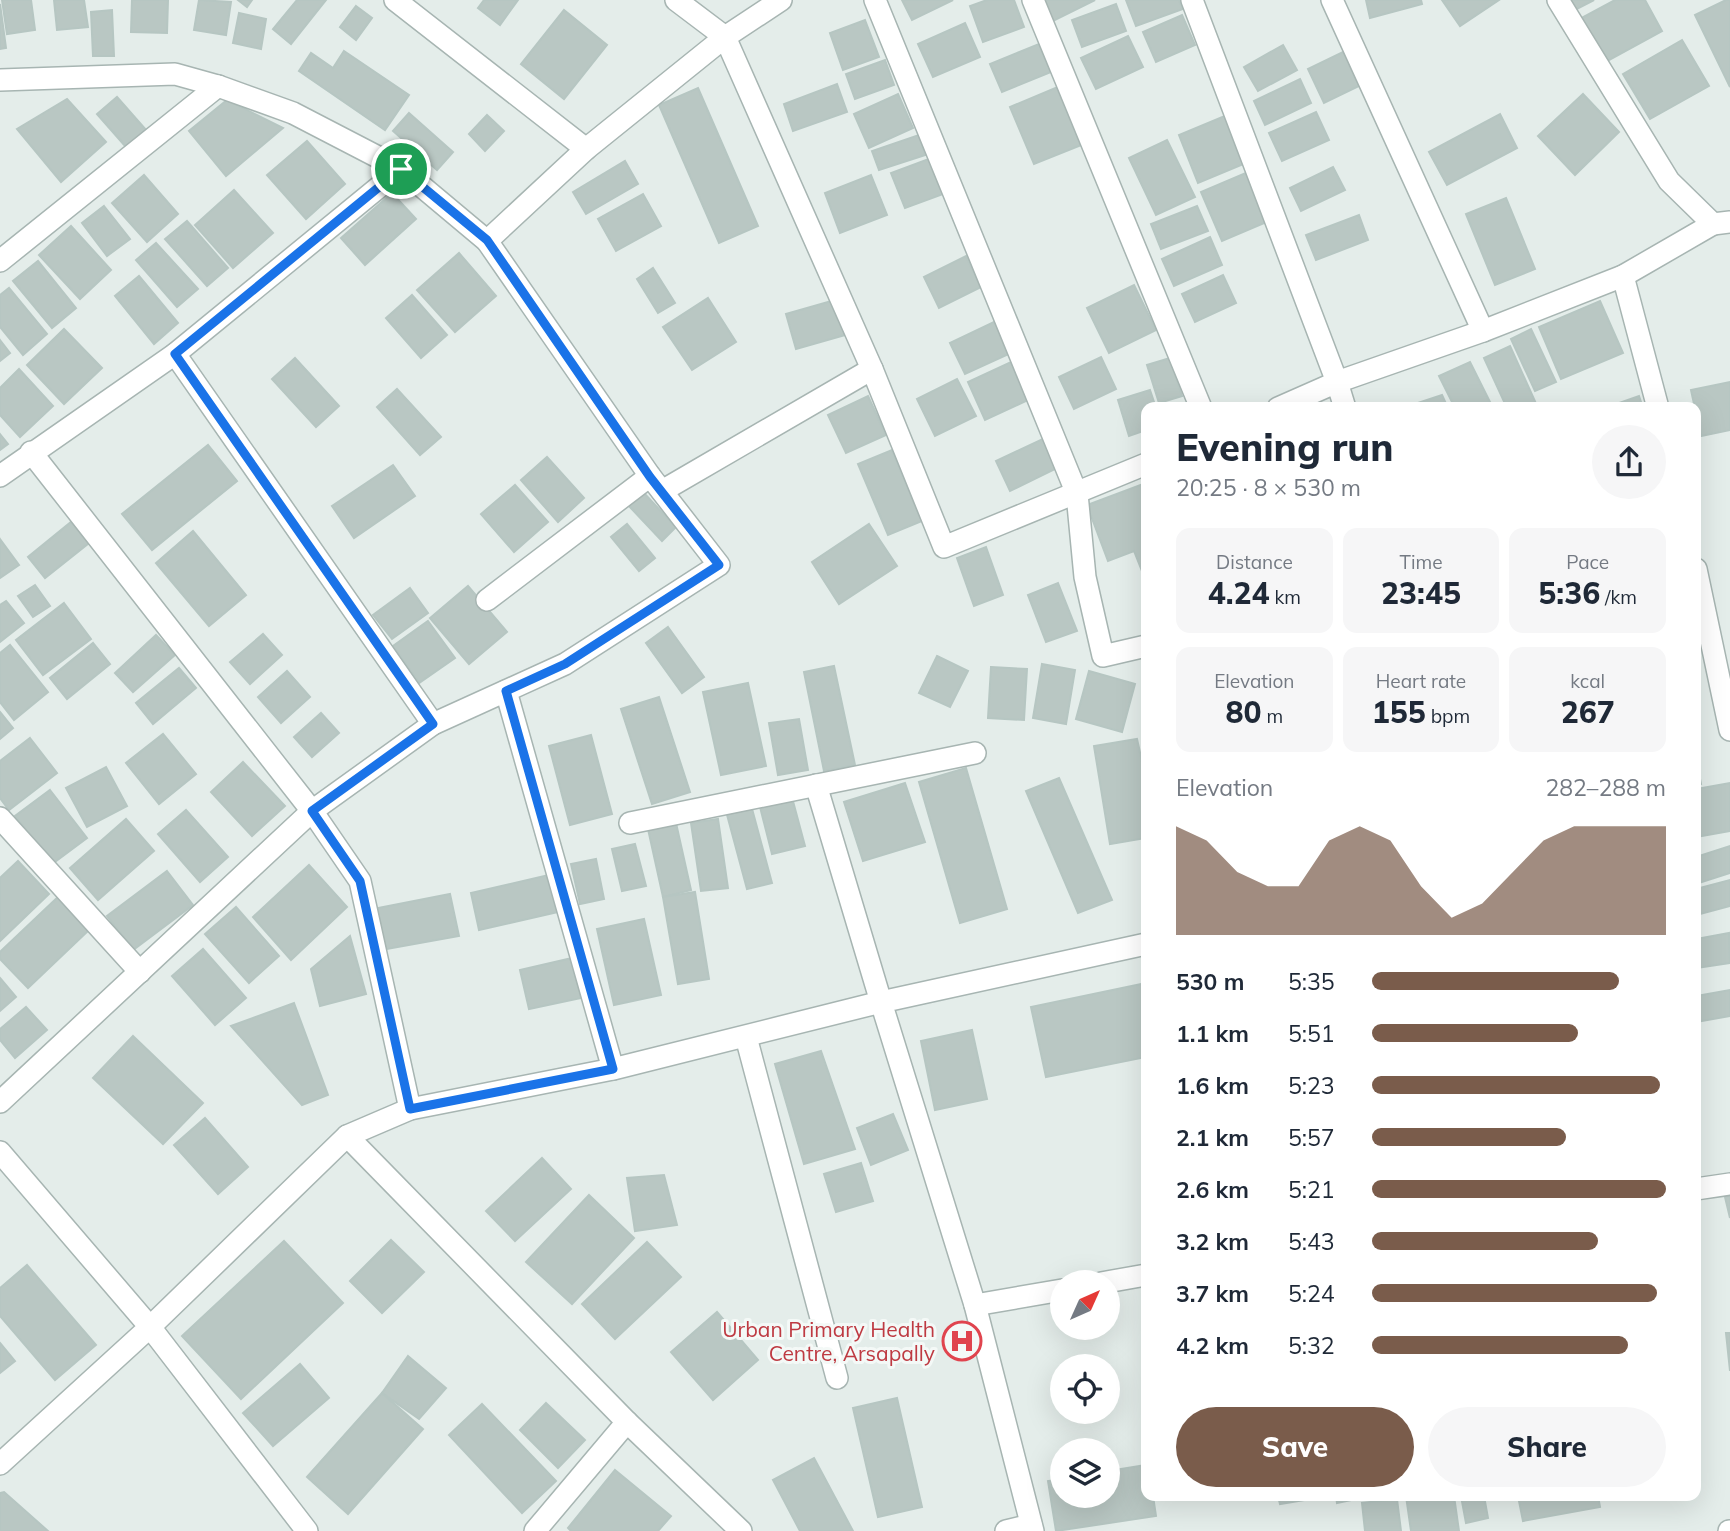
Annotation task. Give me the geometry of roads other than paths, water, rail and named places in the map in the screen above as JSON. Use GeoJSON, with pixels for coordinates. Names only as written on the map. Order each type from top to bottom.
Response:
{"type":"FeatureCollection","features":[{"type":"Feature","properties":{"kind":"street"},"geometry":{"type":"LineString","coordinates":[[395,0],[586,149]]}},
{"type":"Feature","properties":{"kind":"street"},"geometry":{"type":"LineString","coordinates":[[676,0],[725,37],[872,369],[944,547],[1141,466]]}},
{"type":"Feature","properties":{"kind":"street"},"geometry":{"type":"LineString","coordinates":[[487,240],[586,149],[725,37],[781,0]]}},
{"type":"Feature","properties":{"kind":"street"},"geometry":{"type":"LineString","coordinates":[[875,0],[1077,494],[1085,577],[1103,656],[1141,647]]}},
{"type":"Feature","properties":{"kind":"street"},"geometry":{"type":"LineString","coordinates":[[1033,0],[1199,402]]}},
{"type":"Feature","properties":{"kind":"street"},"geometry":{"type":"LineString","coordinates":[[1192,0],[1343,402]]}},
{"type":"Feature","properties":{"kind":"street"},"geometry":{"type":"LineString","coordinates":[[1332,0],[1483,331]]}},
{"type":"Feature","properties":{"kind":"street"},"geometry":{"type":"LineString","coordinates":[[1292,402],[1337,382],[1483,331],[1623,276],[1721,223],[1669,181],[1558,0]]}},
{"type":"Feature","properties":{"kind":"street"},"geometry":{"type":"LineString","coordinates":[[0,80],[175,74],[218,86],[293,113],[401,169],[487,240],[656,484],[719,565],[565,664],[433,724],[312,811],[0,1102]]}},
{"type":"Feature","properties":{"kind":"street"},"geometry":{"type":"LineString","coordinates":[[0,261],[218,86]]}},
{"type":"Feature","properties":{"kind":"street"},"geometry":{"type":"LineString","coordinates":[[0,476],[175,354],[401,169]]}},
{"type":"Feature","properties":{"kind":"street"},"geometry":{"type":"LineString","coordinates":[[1623,276],[1656,402]]}},
{"type":"Feature","properties":{"kind":"street"},"geometry":{"type":"LineString","coordinates":[[175,354],[433,724]]}},
{"type":"Feature","properties":{"kind":"street"},"geometry":{"type":"LineString","coordinates":[[487,600],[656,484],[872,369]]}},
{"type":"Feature","properties":{"kind":"street"},"geometry":{"type":"LineString","coordinates":[[31,453],[312,811],[360,881],[410,1109]]}},
{"type":"Feature","properties":{"kind":"street"},"geometry":{"type":"LineString","coordinates":[[1701,593],[1730,730]]}},
{"type":"Feature","properties":{"kind":"street"},"geometry":{"type":"LineString","coordinates":[[506,691],[613,1069]]}},
{"type":"Feature","properties":{"kind":"street"},"geometry":{"type":"LineString","coordinates":[[630,823],[975,753]]}},
{"type":"Feature","properties":{"kind":"street"},"geometry":{"type":"LineString","coordinates":[[816,785],[975,1305],[1032,1528],[1006,1531]]}},
{"type":"Feature","properties":{"kind":"street"},"geometry":{"type":"LineString","coordinates":[[0,818],[140,972]]}},
{"type":"Feature","properties":{"kind":"street"},"geometry":{"type":"LineString","coordinates":[[0,1464],[150,1327],[347,1136],[410,1109],[613,1069],[881,1002],[1141,945]]}},
{"type":"Feature","properties":{"kind":"street"},"geometry":{"type":"LineString","coordinates":[[746,1037],[836,1378]]}},
{"type":"Feature","properties":{"kind":"street"},"geometry":{"type":"LineString","coordinates":[[347,1136],[627,1422],[741,1531]]}},
{"type":"Feature","properties":{"kind":"street"},"geometry":{"type":"LineString","coordinates":[[0,1152],[150,1327],[307,1531]]}},
{"type":"Feature","properties":{"kind":"street"},"geometry":{"type":"LineString","coordinates":[[1701,1188],[1730,1184]]}},
{"type":"Feature","properties":{"kind":"street"},"geometry":{"type":"LineString","coordinates":[[1120,1280],[1141,1276]]}},
{"type":"Feature","properties":{"kind":"street"},"geometry":{"type":"LineString","coordinates":[[975,1305],[1050,1292]]}},
{"type":"Feature","properties":{"kind":"street"},"geometry":{"type":"LineString","coordinates":[[535,1531],[627,1422]]}},
{"type":"Feature","properties":{"kind":"place","name":"Urban Primary Health Centre, Arsapally"},"geometry":{"type":"Point","coordinates":[962,1341]}}]}
